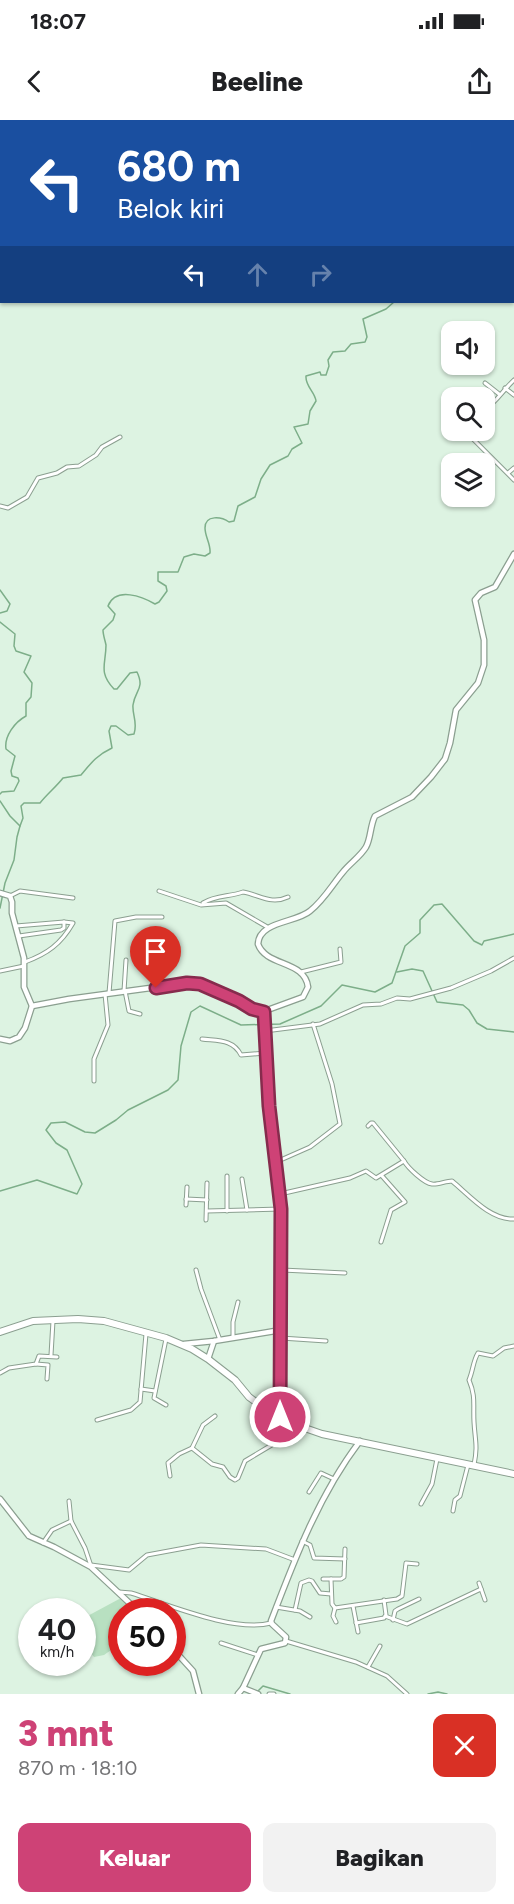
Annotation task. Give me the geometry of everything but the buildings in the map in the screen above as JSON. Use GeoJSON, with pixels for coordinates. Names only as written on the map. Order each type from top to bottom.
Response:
{"type":"FeatureCollection","features":[{"type":"Feature","properties":{"kind":"highway"},"geometry":{"type":"LineString","coordinates":[[1,1333],[33,1321],[53,1319],[97,1319],[146,1332],[183,1344],[208,1359],[240,1384],[256,1403],[299,1426],[322,1434],[514,1474]]}},
{"type":"Feature","properties":{"kind":"main road"},"geometry":{"type":"LineString","coordinates":[[32,1006],[107,993],[193,983],[216,990],[252,1009],[264,1012],[303,997],[308,982],[301,972],[261,952],[258,940],[263,931],[299,918],[313,909],[366,846],[375,816],[412,797],[442,763],[450,743],[456,710],[478,683],[484,665],[483,640],[475,600],[480,594],[495,587],[514,554]]}},
{"type":"Feature","properties":{"kind":"main road"},"geometry":{"type":"LineString","coordinates":[[0,893],[8,895],[24,964],[23,984],[32,1006],[22,1035],[13,1041],[0,1040]]}},
{"type":"Feature","properties":{"kind":"main road"},"geometry":{"type":"LineString","coordinates":[[264,1012],[266,1020],[265,1053],[281,1209],[280,1417]]}},
{"type":"Feature","properties":{"kind":"main road"},"geometry":{"type":"LineString","coordinates":[[183,1344],[281,1330]]}},
{"type":"Feature","properties":{"kind":"main road"},"geometry":{"type":"LineString","coordinates":[[208,1359],[214,1341]]}},
{"type":"Feature","properties":{"kind":"main road"},"geometry":{"type":"LineString","coordinates":[[238,1694],[246,1689],[263,1647],[283,1644],[286,1641],[285,1635],[271,1623],[276,1607],[302,1541],[334,1479],[360,1441]]}},
{"type":"Feature","properties":{"kind":"main road"},"geometry":{"type":"LineString","coordinates":[[0,1499],[23,1530],[34,1540],[54,1547],[91,1566],[124,1598]]}},
{"type":"Feature","properties":{"kind":"main road"},"geometry":{"type":"LineString","coordinates":[[186,1663],[193,1671],[198,1694]]}},
{"type":"Feature","properties":{"kind":"main road"},"geometry":{"type":"LineString","coordinates":[[246,1689],[258,1694]]}},
{"type":"Feature","properties":{"kind":"street"},"geometry":{"type":"LineString","coordinates":[[495,401],[514,380]]}},
{"type":"Feature","properties":{"kind":"street"},"geometry":{"type":"LineString","coordinates":[[484,383],[499,394]]}},
{"type":"Feature","properties":{"kind":"street"},"geometry":{"type":"LineString","coordinates":[[505,388],[514,395]]}},
{"type":"Feature","properties":{"kind":"street"},"geometry":{"type":"LineString","coordinates":[[0,506],[9,508],[27,497],[38,478],[57,473],[67,467],[79,466],[96,455],[102,447],[120,437]]}},
{"type":"Feature","properties":{"kind":"street"},"geometry":{"type":"LineString","coordinates":[[475,441],[514,480]]}},
{"type":"Feature","properties":{"kind":"street"},"geometry":{"type":"LineString","coordinates":[[508,473],[514,468]]}},
{"type":"Feature","properties":{"kind":"street"},"geometry":{"type":"LineString","coordinates":[[8,895],[20,891],[73,898]]}},
{"type":"Feature","properties":{"kind":"street"},"geometry":{"type":"LineString","coordinates":[[159,891],[201,904],[226,903],[269,928]]}},
{"type":"Feature","properties":{"kind":"street"},"geometry":{"type":"LineString","coordinates":[[201,904],[222,895],[232,896],[243,892],[269,901],[279,901],[288,897]]}},
{"type":"Feature","properties":{"kind":"street"},"geometry":{"type":"LineString","coordinates":[[94,1082],[94,1059],[108,1028],[107,993],[116,921],[136,917],[162,917]]}},
{"type":"Feature","properties":{"kind":"street"},"geometry":{"type":"LineString","coordinates":[[18,936],[61,930],[64,928],[64,922]]}},
{"type":"Feature","properties":{"kind":"street"},"geometry":{"type":"LineString","coordinates":[[0,971],[46,954],[57,946],[73,923],[16,926]]}},
{"type":"Feature","properties":{"kind":"street"},"geometry":{"type":"LineString","coordinates":[[301,972],[341,962],[340,950]]}},
{"type":"Feature","properties":{"kind":"street"},"geometry":{"type":"LineString","coordinates":[[265,1030],[327,1022],[364,1005],[375,1005],[397,998],[410,999],[451,988],[491,971],[514,958]]}},
{"type":"Feature","properties":{"kind":"street"},"geometry":{"type":"LineString","coordinates":[[126,960],[124,991],[129,1011],[141,1014]]}},
{"type":"Feature","properties":{"kind":"street"},"geometry":{"type":"LineString","coordinates":[[276,1162],[310,1147],[340,1124],[332,1084],[314,1024]]}},
{"type":"Feature","properties":{"kind":"street"},"geometry":{"type":"LineString","coordinates":[[202,1039],[226,1041],[237,1047],[241,1054],[265,1053]]}},
{"type":"Feature","properties":{"kind":"street"},"geometry":{"type":"LineString","coordinates":[[368,1126],[373,1123],[408,1167],[427,1182],[434,1185],[452,1181],[498,1216],[514,1219]]}},
{"type":"Feature","properties":{"kind":"street"},"geometry":{"type":"LineString","coordinates":[[280,1194],[350,1178],[366,1172],[375,1179],[404,1161]]}},
{"type":"Feature","properties":{"kind":"street"},"geometry":{"type":"LineString","coordinates":[[381,1175],[405,1203],[392,1210],[381,1242]]}},
{"type":"Feature","properties":{"kind":"street"},"geometry":{"type":"LineString","coordinates":[[227,1176],[227,1211]]}},
{"type":"Feature","properties":{"kind":"street"},"geometry":{"type":"LineString","coordinates":[[242,1179],[247,1210]]}},
{"type":"Feature","properties":{"kind":"street"},"geometry":{"type":"LineString","coordinates":[[206,1220],[207,1183]]}},
{"type":"Feature","properties":{"kind":"street"},"geometry":{"type":"LineString","coordinates":[[186,1205],[187,1187]]}},
{"type":"Feature","properties":{"kind":"street"},"geometry":{"type":"LineString","coordinates":[[186,1199],[207,1200]]}},
{"type":"Feature","properties":{"kind":"street"},"geometry":{"type":"LineString","coordinates":[[207,1211],[281,1209]]}},
{"type":"Feature","properties":{"kind":"street"},"geometry":{"type":"LineString","coordinates":[[196,1270],[220,1340]]}},
{"type":"Feature","properties":{"kind":"street"},"geometry":{"type":"LineString","coordinates":[[282,1270],[345,1273]]}},
{"type":"Feature","properties":{"kind":"street"},"geometry":{"type":"LineString","coordinates":[[233,1338],[233,1322],[238,1302]]}},
{"type":"Feature","properties":{"kind":"street"},"geometry":{"type":"LineString","coordinates":[[51,1355],[53,1319]]}},
{"type":"Feature","properties":{"kind":"street"},"geometry":{"type":"LineString","coordinates":[[97,1420],[133,1409],[140,1402],[146,1332]]}},
{"type":"Feature","properties":{"kind":"street"},"geometry":{"type":"LineString","coordinates":[[166,1338],[155,1391],[155,1400],[166,1405]]}},
{"type":"Feature","properties":{"kind":"street"},"geometry":{"type":"LineString","coordinates":[[281,1338],[326,1341]]}},
{"type":"Feature","properties":{"kind":"street"},"geometry":{"type":"LineString","coordinates":[[453,1510],[478,1443],[474,1423],[474,1393],[469,1380],[473,1372],[474,1360],[478,1353],[493,1356],[504,1348],[514,1346]]}},
{"type":"Feature","properties":{"kind":"street"},"geometry":{"type":"LineString","coordinates":[[36,1364],[39,1357],[51,1355],[57,1357]]}},
{"type":"Feature","properties":{"kind":"street"},"geometry":{"type":"LineString","coordinates":[[0,1373],[9,1368],[36,1364],[48,1365],[47,1379]]}},
{"type":"Feature","properties":{"kind":"street"},"geometry":{"type":"LineString","coordinates":[[141,1389],[155,1391]]}},
{"type":"Feature","properties":{"kind":"street"},"geometry":{"type":"LineString","coordinates":[[170,1476],[168,1463],[185,1450],[192,1448],[203,1425],[215,1416]]}},
{"type":"Feature","properties":{"kind":"street"},"geometry":{"type":"LineString","coordinates":[[192,1448],[212,1464],[223,1467],[230,1477],[236,1480],[240,1475],[242,1464],[258,1452],[276,1443],[279,1431],[299,1426]]}},
{"type":"Feature","properties":{"kind":"street"},"geometry":{"type":"LineString","coordinates":[[421,1504],[432,1484],[438,1459]]}},
{"type":"Feature","properties":{"kind":"street"},"geometry":{"type":"LineString","coordinates":[[309,1492],[321,1473],[334,1479]]}},
{"type":"Feature","properties":{"kind":"street"},"geometry":{"type":"LineString","coordinates":[[69,1501],[72,1521],[91,1566],[129,1570],[147,1555],[207,1545],[266,1549],[295,1560]]}},
{"type":"Feature","properties":{"kind":"street"},"geometry":{"type":"LineString","coordinates":[[43,1543],[52,1530],[72,1521]]}},
{"type":"Feature","properties":{"kind":"street"},"geometry":{"type":"LineString","coordinates":[[302,1541],[310,1545],[314,1558],[345,1559]]}},
{"type":"Feature","properties":{"kind":"street"},"geometry":{"type":"LineString","coordinates":[[323,1579],[344,1577],[345,1549]]}},
{"type":"Feature","properties":{"kind":"street"},"geometry":{"type":"LineString","coordinates":[[400,1598],[406,1563],[417,1564]]}},
{"type":"Feature","properties":{"kind":"street"},"geometry":{"type":"LineString","coordinates":[[331,1579],[333,1616],[336,1622]]}},
{"type":"Feature","properties":{"kind":"street"},"geometry":{"type":"LineString","coordinates":[[295,1610],[301,1583],[304,1581],[312,1581],[320,1593],[331,1594]]}},
{"type":"Feature","properties":{"kind":"street"},"geometry":{"type":"LineString","coordinates":[[479,1583],[485,1600]]}},
{"type":"Feature","properties":{"kind":"street"},"geometry":{"type":"LineString","coordinates":[[356,1623],[385,1617],[407,1624],[481,1589]]}},
{"type":"Feature","properties":{"kind":"street"},"geometry":{"type":"LineString","coordinates":[[118,1592],[131,1593],[210,1618],[257,1626],[271,1623]]}},
{"type":"Feature","properties":{"kind":"street"},"geometry":{"type":"LineString","coordinates":[[334,1608],[400,1598],[409,1603]]}},
{"type":"Feature","properties":{"kind":"street"},"geometry":{"type":"LineString","coordinates":[[393,1620],[395,1611],[418,1599]]}},
{"type":"Feature","properties":{"kind":"street"},"geometry":{"type":"LineString","coordinates":[[384,1600],[385,1617]]}},
{"type":"Feature","properties":{"kind":"street"},"geometry":{"type":"LineString","coordinates":[[353,1606],[358,1632]]}},
{"type":"Feature","properties":{"kind":"street"},"geometry":{"type":"LineString","coordinates":[[276,1607],[303,1612],[310,1617]]}},
{"type":"Feature","properties":{"kind":"street"},"geometry":{"type":"LineString","coordinates":[[286,1641],[368,1667],[387,1676],[407,1694]]}},
{"type":"Feature","properties":{"kind":"street"},"geometry":{"type":"LineString","coordinates":[[221,1643],[258,1655]]}},
{"type":"Feature","properties":{"kind":"street"},"geometry":{"type":"LineString","coordinates":[[368,1667],[380,1646]]}},
{"type":"Feature","properties":{"kind":"street"},"geometry":{"type":"LineString","coordinates":[[269,1694],[274,1694]]}},
{"type":"Feature","properties":{"kind":"green space"},"geometry":{"type":"Polygon","coordinates":[[[108,1605],[108,1652],[96,1657],[96,1611],[108,1605]]]}},
{"type":"Feature","properties":{"kind":"waterway"},"geometry":{"type":"LineString","coordinates":[[20,826],[23,818],[21,806],[24,803],[40,803],[63,778],[81,775],[98,756],[112,748],[109,731],[111,726],[116,726],[128,735],[134,734],[133,705],[140,686],[137,672],[130,673],[117,689],[109,683],[104,673],[106,645],[103,630],[113,620],[115,614],[108,606],[112,600],[117,596],[130,595],[155,604],[167,591],[166,586],[158,581],[158,572],[178,572],[184,557],[194,554],[205,556],[210,553],[205,528],[208,520],[214,518],[234,521],[238,506],[255,497],[261,479],[270,465],[288,456],[292,449],[302,443],[294,427],[308,424],[310,411],[316,401],[306,376],[320,372],[321,375],[326,375],[328,360],[333,352],[345,351],[351,344],[365,342],[367,337],[363,319],[386,309],[393,303]]}},
{"type":"Feature","properties":{"kind":"waterway"},"geometry":{"type":"LineString","coordinates":[[0,590],[10,604],[7,611],[0,613]]}},
{"type":"Feature","properties":{"kind":"waterway"},"geometry":{"type":"LineString","coordinates":[[0,622],[15,634],[16,651],[31,656],[24,672],[32,683],[31,697],[26,703],[26,716],[11,730],[6,744],[6,749],[15,756],[12,776],[18,778],[19,781],[14,791],[0,794]]}},
{"type":"Feature","properties":{"kind":"waterway"},"geometry":{"type":"LineString","coordinates":[[0,801],[20,826],[14,860],[5,883],[0,908]]}},
{"type":"Feature","properties":{"kind":"waterway"},"geometry":{"type":"LineString","coordinates":[[0,1191],[37,1180],[77,1194],[82,1184],[67,1150],[56,1143],[46,1130],[51,1123],[65,1122],[85,1132],[95,1133],[128,1110],[168,1090],[178,1080],[181,1046],[191,1012],[200,1006],[241,1025],[280,1024],[321,1006],[342,985],[375,992],[392,983],[405,946],[420,933],[420,920],[434,905],[442,904],[474,941],[482,945],[484,941],[514,934]]}},
{"type":"Feature","properties":{"kind":"waterway"},"geometry":{"type":"LineString","coordinates":[[397,972],[412,969],[423,971],[437,1002],[463,1005],[477,1023],[487,1029],[514,1032]]}},
{"type":"Feature","properties":{"kind":"waterway"},"geometry":{"type":"LineString","coordinates":[[256,1693],[263,1686],[290,1694]]}},
{"type":"Feature","properties":{"kind":"waterway"},"geometry":{"type":"LineString","coordinates":[[428,1694],[438,1692],[447,1694]]}},
{"type":"Feature","properties":{"kind":"route"},"geometry":{"type":"LineString","coordinates":[[156,988],[172,984],[200,984],[252,1009],[264,1012],[269,1106],[281,1209],[280,1417]]}}]}
